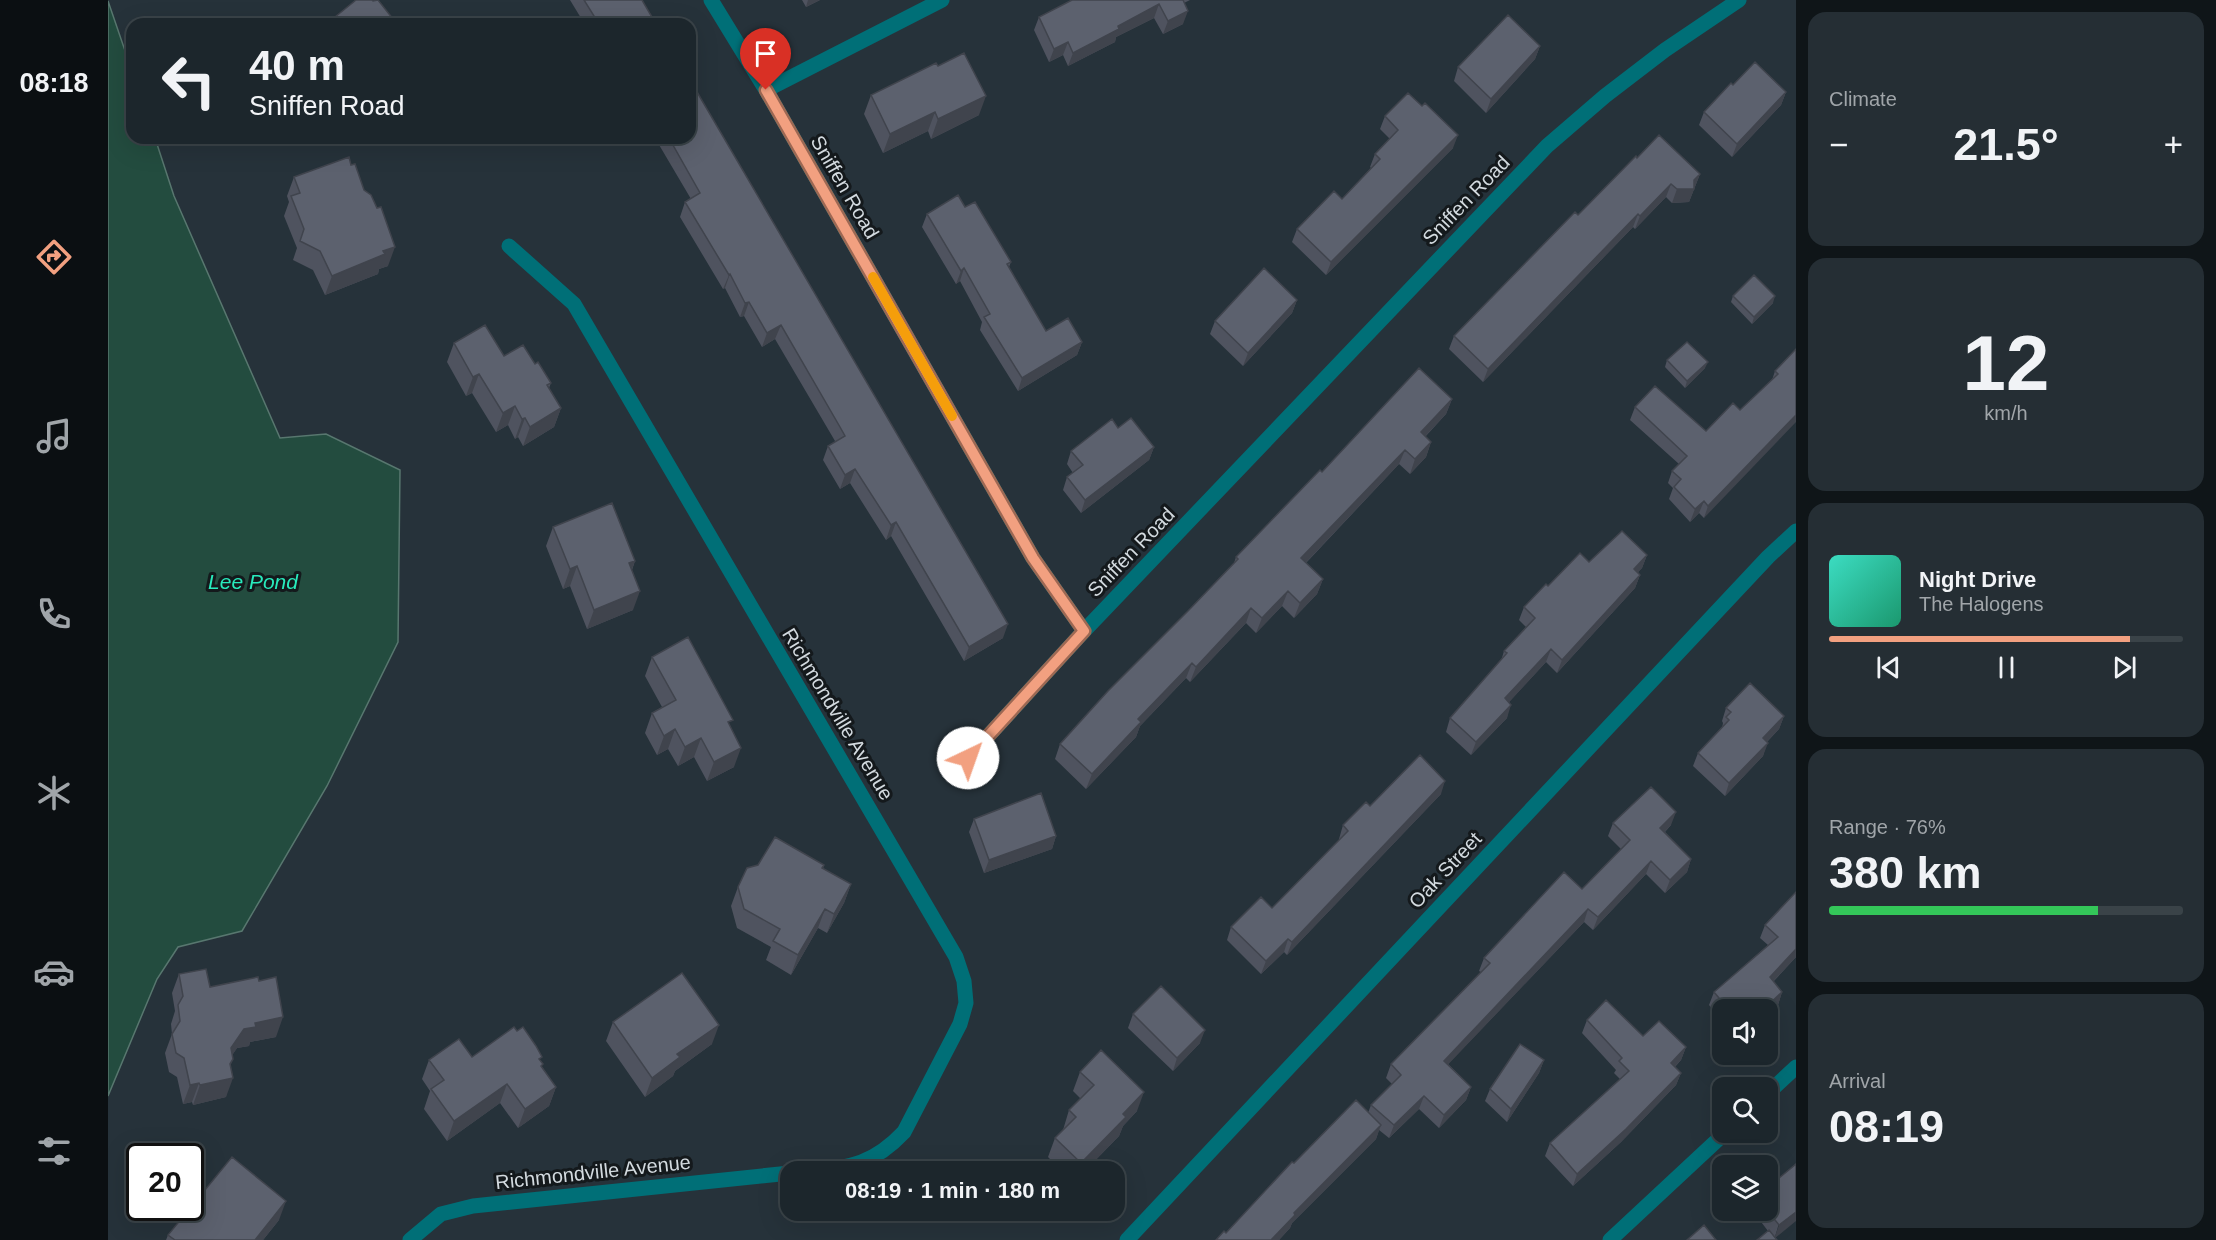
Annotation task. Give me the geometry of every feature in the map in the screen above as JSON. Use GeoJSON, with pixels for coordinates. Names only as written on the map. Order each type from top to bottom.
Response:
{"type":"FeatureCollection","features":[{"type":"Feature","properties":{"kind":"street","name":"Sniffen Road"},"geometry":{"type":"LineString","coordinates":[[711,0],[766,90],[1033,558],[1084,631],[1547,146],[1605,96],[1665,50],[1739,0]]}},
{"type":"Feature","properties":{"kind":"street"},"geometry":{"type":"LineString","coordinates":[[766,90],[942,0]]}},
{"type":"Feature","properties":{"kind":"street","name":"Richmondville Avenue"},"geometry":{"type":"LineString","coordinates":[[509,246],[574,304],[956,957],[962,973],[966,1003],[960,1024],[904,1132],[892,1145],[866,1161]]}},
{"type":"Feature","properties":{"kind":"street","name":"Oak Street"},"geometry":{"type":"LineString","coordinates":[[1127,1240],[1760,565],[1796,531]]}},
{"type":"Feature","properties":{"kind":"street"},"geometry":{"type":"LineString","coordinates":[[968,758],[1084,631]]}},
{"type":"Feature","properties":{"kind":"street"},"geometry":{"type":"LineString","coordinates":[[1778,1084],[1796,1067]]}},
{"type":"Feature","properties":{"kind":"street"},"geometry":{"type":"LineString","coordinates":[[1610,1240],[1714,1143]]}},
{"type":"Feature","properties":{"kind":"street","name":"Richmondville Avenue"},"geometry":{"type":"LineString","coordinates":[[410,1240],[441,1214],[473,1206],[780,1174]]}},
{"type":"Feature","properties":{"kind":"water","name":"Lee Pond"},"geometry":{"type":"Polygon","coordinates":[[[108,1],[126,54],[126,144],[157,144],[174,196],[280,438],[326,434],[400,470],[398,642],[327,786],[242,931],[178,947],[157,979],[108,1096],[108,1]]]}},
{"type":"Feature","properties":{"kind":"building"},"geometry":{"type":"Polygon","coordinates":[[[356,0],[378,0],[392,18],[336,18],[356,0]]]}},
{"type":"Feature","properties":{"kind":"building"},"geometry":{"type":"Polygon","coordinates":[[[584,0],[642,0],[652,18],[590,18],[594,16],[584,0]]]}},
{"type":"Feature","properties":{"kind":"building"},"geometry":{"type":"Polygon","coordinates":[[[1072,0],[1183,0],[1188,11],[1168,21],[1159,4],[1118,26],[1119,29],[1073,53],[1068,42],[1054,49],[1039,17],[1072,0]]]}},
{"type":"Feature","properties":{"kind":"building"},"geometry":{"type":"Polygon","coordinates":[[[1508,15],[1540,46],[1491,99],[1458,67],[1508,15]]]}},
{"type":"Feature","properties":{"kind":"building"},"geometry":{"type":"Polygon","coordinates":[[[964,53],[986,96],[938,119],[935,112],[890,134],[871,95],[936,63],[938,66],[964,53]]]}},
{"type":"Feature","properties":{"kind":"building"},"geometry":{"type":"Polygon","coordinates":[[[1755,62],[1786,92],[1737,144],[1704,112],[1731,83],[1733,85],[1755,62]]]}},
{"type":"Feature","properties":{"kind":"building"},"geometry":{"type":"Polygon","coordinates":[[[696,90],[1008,624],[969,647],[896,522],[891,525],[855,469],[845,475],[828,446],[845,436],[781,325],[767,333],[749,302],[745,303],[730,274],[685,202],[700,193],[672,144],[696,144],[696,90]]]}},
{"type":"Feature","properties":{"kind":"building"},"geometry":{"type":"Polygon","coordinates":[[[1408,93],[1422,106],[1425,103],[1458,135],[1331,262],[1297,229],[1334,191],[1342,199],[1380,159],[1375,154],[1398,130],[1385,116],[1408,93]]]}},
{"type":"Feature","properties":{"kind":"building"},"geometry":{"type":"Polygon","coordinates":[[[1659,135],[1700,174],[1694,180],[1694,189],[1677,189],[1671,184],[1640,216],[1638,214],[1488,369],[1454,336],[1575,212],[1578,215],[1659,135]]]}},
{"type":"Feature","properties":{"kind":"building"},"geometry":{"type":"Polygon","coordinates":[[[349,157],[351,165],[355,164],[364,190],[371,195],[377,208],[381,207],[395,247],[383,251],[385,254],[332,276],[320,251],[300,241],[304,229],[291,196],[300,193],[294,177],[349,157]]]}},
{"type":"Feature","properties":{"kind":"building"},"geometry":{"type":"Polygon","coordinates":[[[958,195],[965,207],[975,202],[1011,262],[1007,264],[1046,331],[1068,318],[1082,342],[1022,378],[984,317],[990,314],[964,268],[961,271],[927,214],[958,195]]]}},
{"type":"Feature","properties":{"kind":"building"},"geometry":{"type":"Polygon","coordinates":[[[1264,268],[1297,300],[1248,353],[1215,321],[1264,268]]]}},
{"type":"Feature","properties":{"kind":"building"},"geometry":{"type":"Polygon","coordinates":[[[1754,275],[1775,296],[1754,317],[1733,296],[1754,275]]]}},
{"type":"Feature","properties":{"kind":"building"},"geometry":{"type":"Polygon","coordinates":[[[485,325],[504,356],[523,345],[535,364],[538,362],[551,383],[547,385],[561,408],[530,427],[525,418],[522,419],[515,406],[503,413],[479,374],[473,377],[454,343],[485,325]]]}},
{"type":"Feature","properties":{"kind":"building"},"geometry":{"type":"Polygon","coordinates":[[[1687,342],[1708,362],[1687,381],[1667,360],[1687,342]]]}},
{"type":"Feature","properties":{"kind":"building"},"geometry":{"type":"Polygon","coordinates":[[[1796,349],[1796,415],[1708,506],[1704,501],[1695,509],[1674,487],[1681,479],[1672,471],[1687,456],[1635,407],[1655,386],[1706,431],[1733,403],[1740,410],[1778,374],[1775,371],[1796,349]]]}},
{"type":"Feature","properties":{"kind":"building"},"geometry":{"type":"Polygon","coordinates":[[[1419,368],[1452,399],[1421,432],[1431,442],[1415,459],[1405,450],[1301,558],[1323,579],[1300,603],[1288,591],[1262,618],[1251,608],[1196,667],[1192,663],[1138,719],[1141,722],[1092,774],[1060,744],[1108,691],[1238,559],[1236,557],[1320,470],[1322,472],[1419,368]]]}},
{"type":"Feature","properties":{"kind":"building"},"geometry":{"type":"Polygon","coordinates":[[[1131,418],[1154,447],[1085,500],[1067,477],[1083,465],[1071,451],[1112,419],[1118,428],[1131,418]]]}},
{"type":"Feature","properties":{"kind":"building"},"geometry":{"type":"Polygon","coordinates":[[[612,503],[635,561],[629,563],[640,591],[594,610],[577,566],[570,569],[553,527],[612,503]]]}},
{"type":"Feature","properties":{"kind":"building"},"geometry":{"type":"Polygon","coordinates":[[[1622,531],[1647,555],[1634,569],[1640,575],[1562,660],[1551,649],[1505,698],[1511,705],[1476,742],[1450,718],[1507,653],[1504,651],[1535,618],[1524,607],[1580,553],[1589,562],[1622,531]]]}},
{"type":"Feature","properties":{"kind":"building"},"geometry":{"type":"Polygon","coordinates":[[[688,637],[733,720],[728,722],[741,748],[714,762],[701,738],[685,747],[675,729],[664,736],[652,713],[676,700],[652,657],[688,637]]]}},
{"type":"Feature","properties":{"kind":"building"},"geometry":{"type":"Polygon","coordinates":[[[1750,683],[1784,716],[1763,738],[1768,743],[1729,783],[1698,753],[1729,720],[1726,717],[1731,712],[1726,708],[1750,683]]]}},
{"type":"Feature","properties":{"kind":"building"},"geometry":{"type":"Polygon","coordinates":[[[1420,755],[1445,781],[1292,942],[1288,939],[1266,961],[1231,927],[1261,897],[1272,908],[1348,831],[1343,825],[1366,802],[1370,806],[1420,755]]]}},
{"type":"Feature","properties":{"kind":"building"},"geometry":{"type":"Polygon","coordinates":[[[1651,787],[1676,812],[1660,828],[1691,859],[1670,880],[1651,861],[1598,917],[1588,909],[1444,1061],[1471,1087],[1444,1115],[1424,1096],[1394,1125],[1371,1105],[1401,1075],[1391,1064],[1490,963],[1484,958],[1564,872],[1582,889],[1630,840],[1613,823],[1651,787]]]}},
{"type":"Feature","properties":{"kind":"building"},"geometry":{"type":"Polygon","coordinates":[[[1041,793],[1056,836],[989,860],[974,819],[1041,793]]]}},
{"type":"Feature","properties":{"kind":"building"},"geometry":{"type":"Polygon","coordinates":[[[775,837],[824,865],[822,868],[851,884],[834,914],[825,909],[798,955],[773,941],[780,929],[744,909],[738,887],[747,868],[758,865],[775,837]]]}},
{"type":"Feature","properties":{"kind":"building"},"geometry":{"type":"Polygon","coordinates":[[[1796,892],[1796,949],[1770,977],[1782,992],[1775,999],[1720,999],[1714,992],[1778,937],[1765,925],[1796,892]]]}},
{"type":"Feature","properties":{"kind":"building"},"geometry":{"type":"Polygon","coordinates":[[[206,969],[210,987],[258,977],[259,981],[276,977],[283,1017],[255,1023],[256,1027],[244,1029],[231,1048],[233,1059],[230,1064],[233,1078],[190,1085],[184,1058],[176,1053],[172,1034],[180,1021],[178,1005],[183,996],[179,974],[206,969]]]}},
{"type":"Feature","properties":{"kind":"building"},"geometry":{"type":"Polygon","coordinates":[[[682,973],[719,1025],[677,1054],[680,1057],[652,1078],[613,1022],[682,973]]]}},
{"type":"Feature","properties":{"kind":"building"},"geometry":{"type":"Polygon","coordinates":[[[1161,986],[1205,1030],[1177,1058],[1133,1014],[1161,986]]]}},
{"type":"Feature","properties":{"kind":"building"},"geometry":{"type":"Polygon","coordinates":[[[1606,1000],[1643,1036],[1659,1021],[1686,1047],[1671,1063],[1681,1073],[1626,1129],[1577,1174],[1550,1143],[1629,1071],[1619,1061],[1622,1058],[1587,1020],[1606,1000]]]}},
{"type":"Feature","properties":{"kind":"building"},"geometry":{"type":"Polygon","coordinates":[[[514,1027],[517,1031],[523,1027],[542,1057],[539,1059],[543,1064],[541,1066],[556,1087],[525,1109],[507,1084],[454,1121],[431,1089],[444,1080],[429,1060],[459,1039],[472,1057],[514,1027]]]}},
{"type":"Feature","properties":{"kind":"building"},"geometry":{"type":"Polygon","coordinates":[[[1520,1044],[1544,1060],[1511,1109],[1490,1089],[1520,1044]]]}},
{"type":"Feature","properties":{"kind":"building"},"geometry":{"type":"Polygon","coordinates":[[[1101,1050],[1144,1092],[1123,1114],[1126,1117],[1083,1161],[1079,1161],[1055,1138],[1076,1117],[1069,1110],[1094,1085],[1080,1072],[1101,1050]]]}},
{"type":"Feature","properties":{"kind":"building"},"geometry":{"type":"Polygon","coordinates":[[[1356,1100],[1381,1125],[1294,1213],[1295,1215],[1271,1240],[1216,1240],[1224,1231],[1226,1233],[1292,1162],[1294,1163],[1356,1100]]]}},
{"type":"Feature","properties":{"kind":"building"},"geometry":{"type":"Polygon","coordinates":[[[232,1157],[286,1201],[255,1240],[175,1240],[168,1235],[179,1221],[204,1221],[204,1191],[232,1157]]]}},
{"type":"Feature","properties":{"kind":"building"},"geometry":{"type":"Polygon","coordinates":[[[1796,1164],[1796,1212],[1779,1225],[1776,1221],[1778,1221],[1778,1179],[1796,1164]]]}},
{"type":"Feature","properties":{"kind":"building"},"geometry":{"type":"Polygon","coordinates":[[[1704,1225],[1716,1240],[1687,1240],[1704,1225]]]}},
{"type":"Feature","properties":{"kind":"building"},"geometry":{"type":"Polygon","coordinates":[[[1769,1230],[1777,1240],[1757,1240],[1769,1230]]]}},
{"type":"Feature","properties":{"kind":"slow traffic"},"geometry":{"type":"LineString","coordinates":[[873,277],[952,416]]}},
{"type":"Feature","properties":{"kind":"route"},"geometry":{"type":"LineString","coordinates":[[766,90],[1033,558],[1084,631],[968,758]]}}]}
